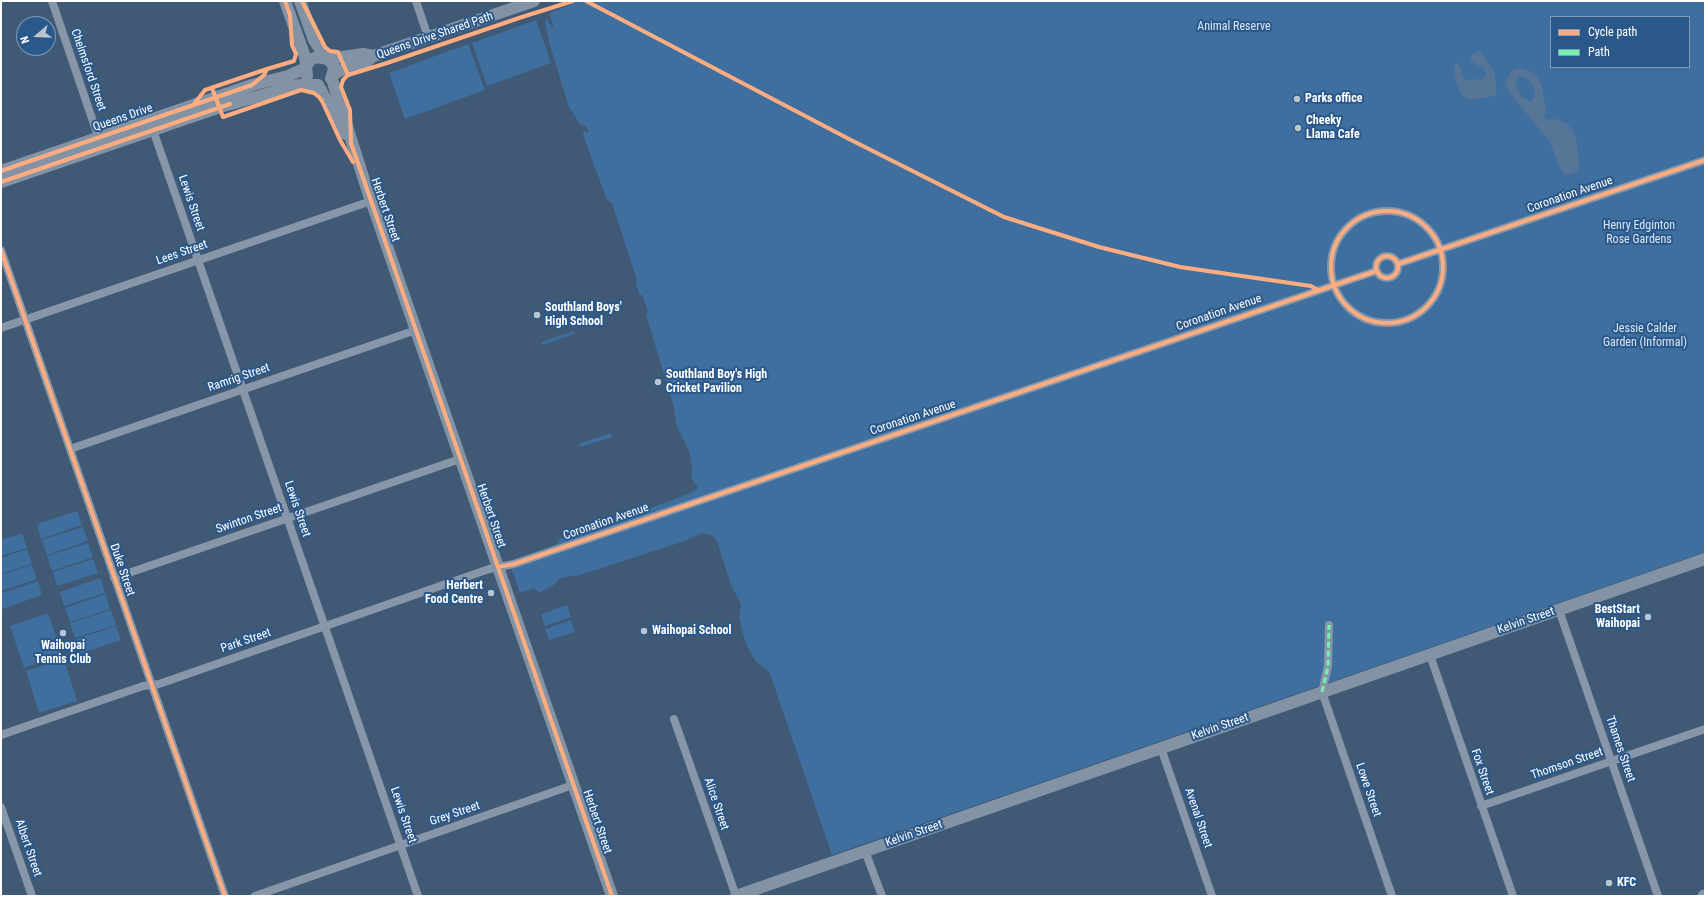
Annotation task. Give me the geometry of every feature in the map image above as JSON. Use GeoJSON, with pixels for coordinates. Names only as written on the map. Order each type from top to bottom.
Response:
{"type":"FeatureCollection","features":[{"type":"Feature","properties":{"kind":"main road","name":"Herbert Street"},"geometry":{"type":"LineString","coordinates":[[285,1],[306,67],[306,73],[310,81],[318,85],[327,99],[340,128],[351,142]]}},
{"type":"Feature","properties":{"kind":"main road","name":"Herbert Street"},"geometry":{"type":"LineString","coordinates":[[300,1],[314,40],[326,58],[333,65],[333,76],[347,122],[351,142],[612,896]]}},
{"type":"Feature","properties":{"kind":"main road"},"geometry":{"type":"LineString","coordinates":[[318,85],[324,84],[346,68],[365,63],[373,56],[534,1]]}},
{"type":"Feature","properties":{"kind":"main road"},"geometry":{"type":"LineString","coordinates":[[306,67],[313,58],[363,54],[373,56]]}},
{"type":"Feature","properties":{"kind":"main road","name":"Queens Drive"},"geometry":{"type":"LineString","coordinates":[[1,182],[100,142],[252,85],[288,76],[306,67]]}},
{"type":"Feature","properties":{"kind":"main road","name":"Queens Drive"},"geometry":{"type":"LineString","coordinates":[[1,171],[100,142],[153,130],[276,90],[299,85],[318,85]]}},
{"type":"Feature","properties":{"kind":"main road","name":"Kelvin Street"},"geometry":{"type":"LineString","coordinates":[[736,896],[748,894],[865,851],[1705,559]]}},
{"type":"Feature","properties":{"kind":"street","name":"Chelmsford Street"},"geometry":{"type":"LineString","coordinates":[[52,1],[100,142]]}},
{"type":"Feature","properties":{"kind":"street"},"geometry":{"type":"LineString","coordinates":[[416,1],[428,37]]}},
{"type":"Feature","properties":{"kind":"street","name":"Lewis Street"},"geometry":{"type":"LineString","coordinates":[[153,130],[418,896]]}},
{"type":"Feature","properties":{"kind":"street","name":"Coronation Avenue"},"geometry":{"type":"LineString","coordinates":[[1398,264],[1705,160]]}},
{"type":"Feature","properties":{"kind":"street","name":"Lees Street"},"geometry":{"type":"LineString","coordinates":[[1,328],[371,201]]}},
{"type":"Feature","properties":{"kind":"street"},"geometry":{"type":"LineString","coordinates":[[1389,210],[1402,212],[1415,217],[1426,226],[1435,237],[1441,250],[1444,265],[1442,281],[1436,296],[1426,308],[1413,317],[1399,322],[1382,323],[1367,320],[1349,308],[1341,300],[1334,286],[1330,272],[1331,258],[1335,244],[1342,232],[1352,222],[1364,215],[1376,211],[1389,210]]}},
{"type":"Feature","properties":{"kind":"street","name":"Duke Street"},"geometry":{"type":"LineString","coordinates":[[1,250],[225,896]]}},
{"type":"Feature","properties":{"kind":"street"},"geometry":{"type":"LineString","coordinates":[[1391,256],[1398,264],[1399,268],[1396,275],[1389,279],[1381,277],[1376,271],[1378,261],[1384,257],[1391,256]]}},
{"type":"Feature","properties":{"kind":"street","name":"Coronation Avenue"},"geometry":{"type":"LineString","coordinates":[[498,567],[514,564],[1376,271]]}},
{"type":"Feature","properties":{"kind":"street","name":"Ramrig Street"},"geometry":{"type":"LineString","coordinates":[[70,449],[416,330]]}},
{"type":"Feature","properties":{"kind":"street","name":"Swinton Street"},"geometry":{"type":"LineString","coordinates":[[114,578],[460,459]]}},
{"type":"Feature","properties":{"kind":"street","name":"Park Street"},"geometry":{"type":"LineString","coordinates":[[1,735],[141,686],[159,684],[498,567]]}},
{"type":"Feature","properties":{"kind":"street","name":"Thames Street"},"geometry":{"type":"LineString","coordinates":[[1559,610],[1658,896]]}},
{"type":"Feature","properties":{"kind":"street"},"geometry":{"type":"LineString","coordinates":[[1322,692],[1328,666],[1330,625]]}},
{"type":"Feature","properties":{"kind":"street","name":"Fox Street"},"geometry":{"type":"LineString","coordinates":[[1430,655],[1513,896]]}},
{"type":"Feature","properties":{"kind":"street","name":"Lowe Street"},"geometry":{"type":"LineString","coordinates":[[1322,692],[1392,896]]}},
{"type":"Feature","properties":{"kind":"street","name":"Alice Street"},"geometry":{"type":"LineString","coordinates":[[674,719],[736,896]]}},
{"type":"Feature","properties":{"kind":"street","name":"Thomson Street"},"geometry":{"type":"LineString","coordinates":[[1481,806],[1705,729]]}},
{"type":"Feature","properties":{"kind":"street","name":"Avenal Street"},"geometry":{"type":"LineString","coordinates":[[1161,748],[1212,896]]}},
{"type":"Feature","properties":{"kind":"street","name":"Grey Street"},"geometry":{"type":"LineString","coordinates":[[255,896],[573,786]]}},
{"type":"Feature","properties":{"kind":"street","name":"Albert Street"},"geometry":{"type":"LineString","coordinates":[[1,807],[32,896]]}},
{"type":"Feature","properties":{"kind":"street"},"geometry":{"type":"LineString","coordinates":[[865,851],[882,896]]}},
{"type":"Feature","properties":{"kind":"green space"},"geometry":{"type":"Polygon","coordinates":[[[580,1],[1705,1],[1705,552],[832,855],[769,671],[756,662],[745,642],[739,617],[741,604],[731,585],[717,541],[713,536],[702,533],[685,541],[577,576],[559,579],[554,585],[540,593],[534,588],[520,593],[509,561],[560,543],[557,541],[571,532],[594,524],[632,515],[693,492],[698,487],[691,479],[692,468],[689,451],[676,424],[673,404],[646,315],[648,312],[642,295],[640,295],[636,285],[636,277],[612,203],[607,200],[583,135],[584,131],[589,133],[586,126],[580,124],[569,107],[549,42],[545,23],[546,18],[555,31],[549,13],[580,1]]]}},
{"type":"Feature","properties":{"kind":"green space"},"geometry":{"type":"Polygon","coordinates":[[[536,20],[551,63],[487,86],[472,43],[536,20]]]}},
{"type":"Feature","properties":{"kind":"green space"},"geometry":{"type":"Polygon","coordinates":[[[468,44],[485,90],[405,119],[389,73],[468,44]]]}},
{"type":"Feature","properties":{"kind":"green space"},"geometry":{"type":"Polygon","coordinates":[[[574,331],[575,334],[542,345],[541,342],[574,331]]]}},
{"type":"Feature","properties":{"kind":"green space"},"geometry":{"type":"Polygon","coordinates":[[[611,433],[612,437],[580,447],[579,444],[611,433]]]}},
{"type":"Feature","properties":{"kind":"green space"},"geometry":{"type":"Polygon","coordinates":[[[77,511],[82,525],[41,539],[37,524],[77,511]]]}},
{"type":"Feature","properties":{"kind":"green space"},"geometry":{"type":"Polygon","coordinates":[[[83,527],[88,541],[47,555],[42,540],[83,527]]]}},
{"type":"Feature","properties":{"kind":"green space"},"geometry":{"type":"Polygon","coordinates":[[[22,533],[27,548],[1,556],[1,540],[22,533]]]}},
{"type":"Feature","properties":{"kind":"green space"},"geometry":{"type":"Polygon","coordinates":[[[88,543],[93,557],[52,571],[47,556],[88,543]]]}},
{"type":"Feature","properties":{"kind":"green space"},"geometry":{"type":"Polygon","coordinates":[[[27,549],[32,564],[1,574],[1,558],[27,549]]]}},
{"type":"Feature","properties":{"kind":"green space"},"geometry":{"type":"Polygon","coordinates":[[[93,559],[98,573],[57,586],[53,572],[93,559]]]}},
{"type":"Feature","properties":{"kind":"green space"},"geometry":{"type":"Polygon","coordinates":[[[32,565],[37,579],[1,591],[1,575],[32,565]]]}},
{"type":"Feature","properties":{"kind":"green space"},"geometry":{"type":"Polygon","coordinates":[[[101,578],[105,593],[64,606],[60,592],[101,578]]]}},
{"type":"Feature","properties":{"kind":"green space"},"geometry":{"type":"Polygon","coordinates":[[[38,581],[42,595],[2,609],[1,593],[38,581]]]}},
{"type":"Feature","properties":{"kind":"green space"},"geometry":{"type":"Polygon","coordinates":[[[106,594],[110,609],[70,622],[65,608],[106,594]]]}},
{"type":"Feature","properties":{"kind":"green space"},"geometry":{"type":"Polygon","coordinates":[[[567,605],[571,617],[545,626],[541,614],[567,605]]]}},
{"type":"Feature","properties":{"kind":"green space"},"geometry":{"type":"Polygon","coordinates":[[[111,610],[116,625],[75,638],[70,623],[111,610]]]}},
{"type":"Feature","properties":{"kind":"green space"},"geometry":{"type":"Polygon","coordinates":[[[48,613],[62,655],[24,668],[10,626],[48,613]]]}},
{"type":"Feature","properties":{"kind":"green space"},"geometry":{"type":"Polygon","coordinates":[[[571,620],[575,632],[549,640],[545,629],[571,620]]]}},
{"type":"Feature","properties":{"kind":"green space"},"geometry":{"type":"Polygon","coordinates":[[[116,626],[121,640],[80,654],[76,639],[116,626]]]}},
{"type":"Feature","properties":{"kind":"green space"},"geometry":{"type":"Polygon","coordinates":[[[64,659],[77,701],[39,713],[26,671],[64,659]]]}},
{"type":"Feature","properties":{"kind":"shaded area"},"geometry":{"type":"Polygon","coordinates":[[[1477,51],[1481,52],[1495,74],[1497,92],[1494,96],[1472,100],[1462,96],[1456,81],[1454,66],[1456,62],[1460,67],[1465,80],[1483,79],[1487,74],[1482,67],[1475,64],[1470,59],[1477,51]]]}},
{"type":"Feature","properties":{"kind":"shaded area"},"geometry":{"type":"Polygon","coordinates":[[[1517,68],[1534,73],[1542,87],[1546,111],[1544,116],[1547,120],[1557,119],[1567,124],[1572,129],[1576,138],[1579,163],[1578,170],[1572,174],[1564,174],[1559,166],[1550,142],[1512,96],[1505,83],[1511,72],[1517,68]],[[1519,76],[1515,83],[1521,96],[1531,102],[1535,95],[1533,85],[1525,77],[1519,76]]]}},
{"type":"Feature","properties":{"kind":"marked path"},"geometry":{"type":"LineString","coordinates":[[1322,692],[1328,666],[1329,625]]}},
{"type":"Feature","properties":{"kind":"cycle path"},"geometry":{"type":"LineString","coordinates":[[1,171],[252,85],[264,75],[267,69],[294,61],[296,54],[292,45],[290,15],[285,1]]}},
{"type":"Feature","properties":{"kind":"cycle path"},"geometry":{"type":"LineString","coordinates":[[302,1],[325,47],[330,51],[338,52],[348,75],[343,80],[341,87],[350,110],[351,143],[612,896]]}},
{"type":"Feature","properties":{"kind":"cycle path","name":"Queens Drive Shared Path"},"geometry":{"type":"LineString","coordinates":[[348,75],[573,1]]}},
{"type":"Feature","properties":{"kind":"cycle path"},"geometry":{"type":"LineString","coordinates":[[586,1],[849,139],[1004,217],[1099,247],[1180,267],[1311,286],[1318,290]]}},
{"type":"Feature","properties":{"kind":"cycle path"},"geometry":{"type":"LineString","coordinates":[[194,104],[205,90],[267,69]]}},
{"type":"Feature","properties":{"kind":"cycle path"},"geometry":{"type":"LineString","coordinates":[[212,88],[223,117],[301,90],[314,93],[322,101],[340,140],[353,162]]}},
{"type":"Feature","properties":{"kind":"cycle path"},"geometry":{"type":"LineString","coordinates":[[1,182],[230,104]]}},
{"type":"Feature","properties":{"kind":"cycle path"},"geometry":{"type":"LineString","coordinates":[[1398,264],[1705,160]]}},
{"type":"Feature","properties":{"kind":"cycle path"},"geometry":{"type":"LineString","coordinates":[[1387,211],[1409,215],[1427,227],[1439,245],[1443,267],[1439,289],[1427,307],[1409,319],[1387,323],[1365,319],[1347,307],[1335,289],[1331,267],[1335,245],[1347,227],[1365,215],[1387,211]]}},
{"type":"Feature","properties":{"kind":"cycle path"},"geometry":{"type":"LineString","coordinates":[[1,250],[225,896]]}},
{"type":"Feature","properties":{"kind":"cycle path"},"geometry":{"type":"LineString","coordinates":[[1387,256],[1395,259],[1398,267],[1395,275],[1387,278],[1379,275],[1376,267],[1379,259],[1387,256]]}},
{"type":"Feature","properties":{"kind":"cycle path"},"geometry":{"type":"LineString","coordinates":[[498,567],[514,564],[1376,271]]}},
{"type":"Feature","properties":{"kind":"place","name":"Parks office"},"geometry":{"type":"Point","coordinates":[1297,99]}},
{"type":"Feature","properties":{"kind":"place","name":"Cheeky Llama Cafe"},"geometry":{"type":"Point","coordinates":[1298,128]}},
{"type":"Feature","properties":{"kind":"place","name":"Southland Boys' High School"},"geometry":{"type":"Point","coordinates":[537,315]}},
{"type":"Feature","properties":{"kind":"place","name":"Southland Boy's High Cricket Pavilion"},"geometry":{"type":"Point","coordinates":[658,382]}},
{"type":"Feature","properties":{"kind":"place","name":"Herbert Food Centre"},"geometry":{"type":"Point","coordinates":[491,593]}},
{"type":"Feature","properties":{"kind":"place","name":"BestStart Waihopai"},"geometry":{"type":"Point","coordinates":[1648,617]}},
{"type":"Feature","properties":{"kind":"place","name":"Waihopai School"},"geometry":{"type":"Point","coordinates":[644,631]}},
{"type":"Feature","properties":{"kind":"place","name":"Waihopai Tennis Club"},"geometry":{"type":"Point","coordinates":[63,633]}},
{"type":"Feature","properties":{"kind":"place","name":"KFC"},"geometry":{"type":"Point","coordinates":[1609,883]}},
{"type":"Feature","properties":{"kind":"park label","name":"Animal Reserve"},"geometry":{"type":"Point","coordinates":[1234,27]}},
{"type":"Feature","properties":{"kind":"park label","name":"Henry Edginton Rose Gardens"},"geometry":{"type":"Point","coordinates":[1639,233]}},
{"type":"Feature","properties":{"kind":"park label","name":"Jessie Calder Garden (Informal)"},"geometry":{"type":"Point","coordinates":[1645,336]}}]}
